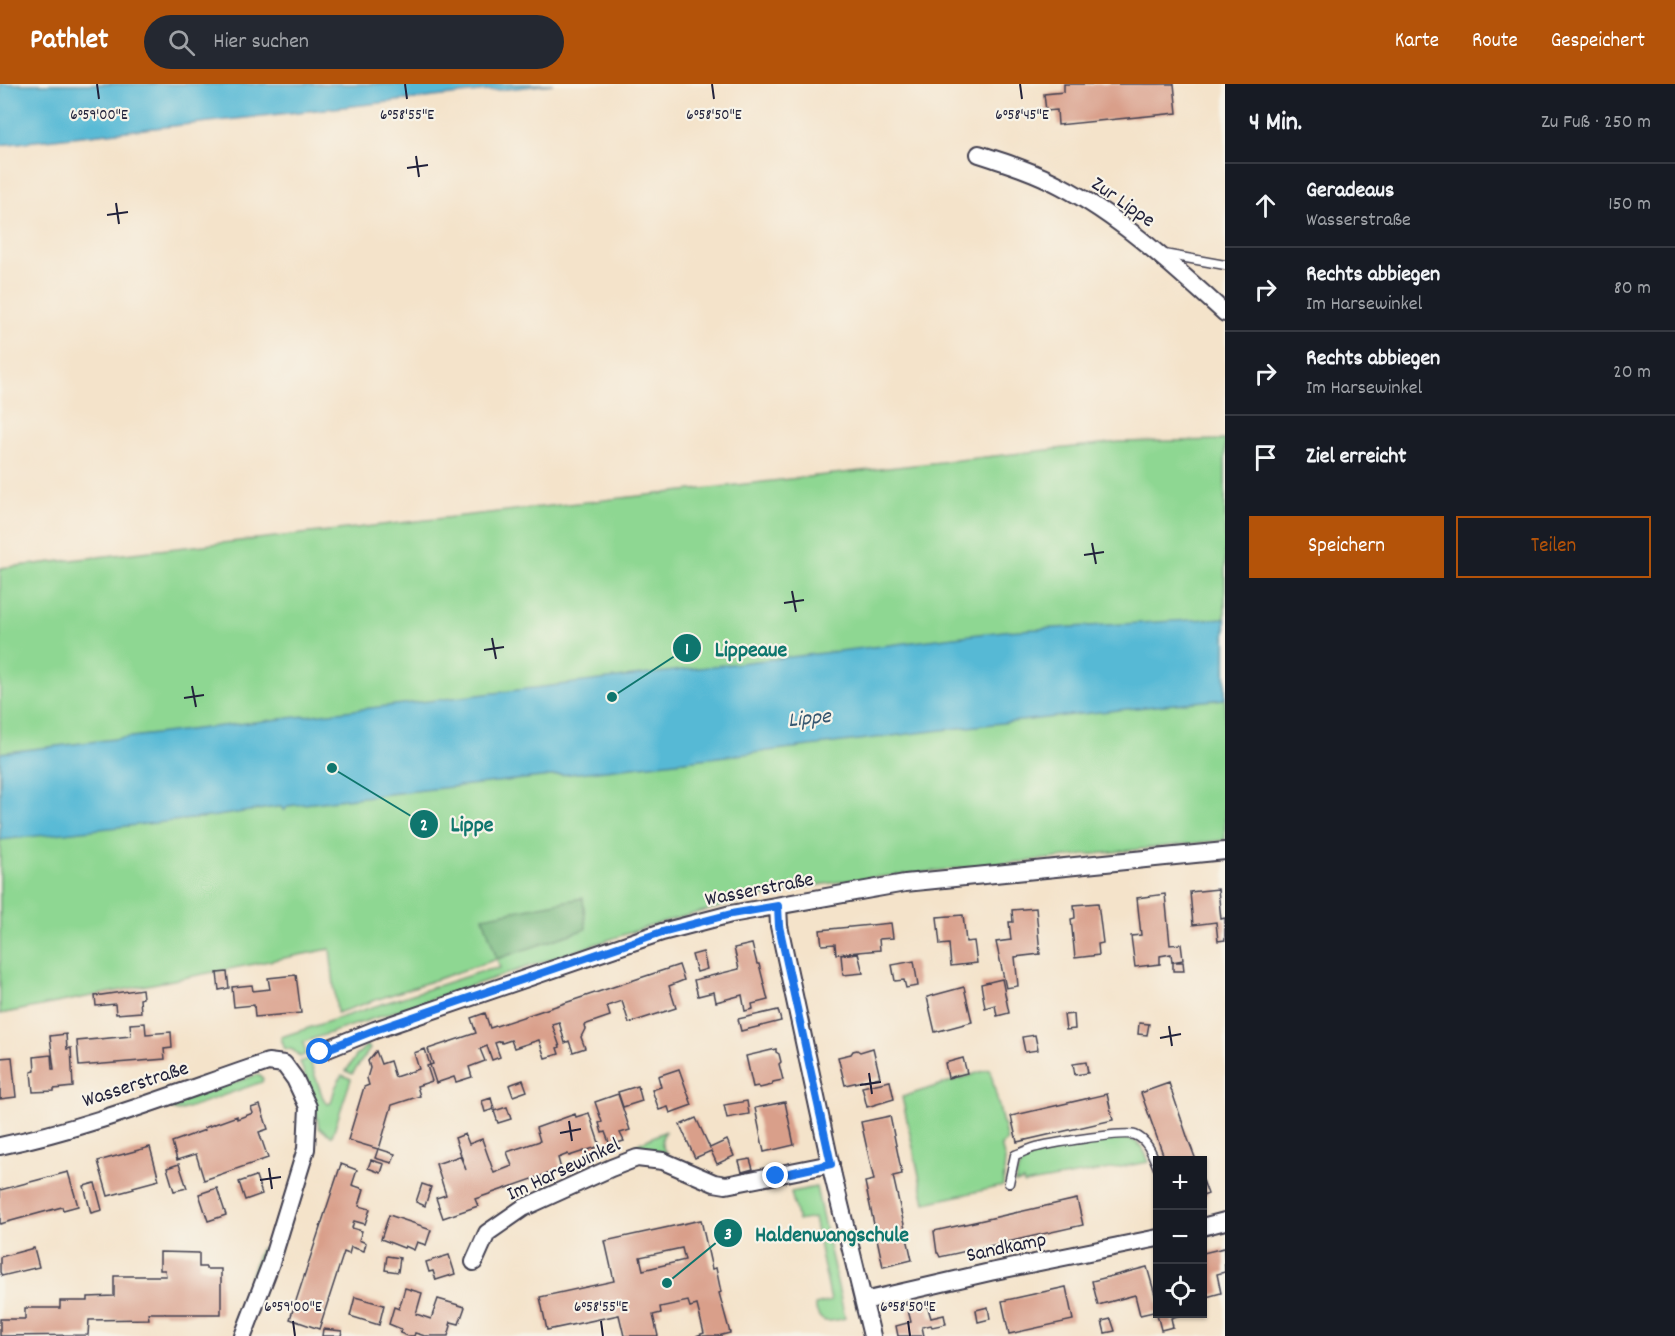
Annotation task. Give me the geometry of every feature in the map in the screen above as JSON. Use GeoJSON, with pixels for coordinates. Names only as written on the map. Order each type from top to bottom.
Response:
{"type":"FeatureCollection","features":[{"type":"Feature","properties":{"kind":"street","name":"Zur Lippe"},"geometry":{"type":"LineString","coordinates":[[979,154],[1020,167],[1061,186],[1095,206],[1157,252],[1225,313]]}},
{"type":"Feature","properties":{"kind":"street","name":"Wasserstraße"},"geometry":{"type":"LineString","coordinates":[[320,1052],[375,1030],[662,932],[731,914],[905,884],[1225,850]]}},
{"type":"Feature","properties":{"kind":"street"},"geometry":{"type":"LineString","coordinates":[[778,906],[779,926],[831,1164],[872,1336]]}},
{"type":"Feature","properties":{"kind":"street","name":"Wasserstraße"},"geometry":{"type":"LineString","coordinates":[[0,1146],[38,1138],[97,1120],[268,1062],[284,1064],[295,1079],[308,1107],[306,1149],[271,1263],[243,1336]]}},
{"type":"Feature","properties":{"kind":"street","name":"Im Harsewinkel"},"geometry":{"type":"LineString","coordinates":[[474,1262],[487,1233],[523,1208],[637,1158],[663,1161],[714,1183],[726,1185],[831,1164]]}},
{"type":"Feature","properties":{"kind":"street"},"geometry":{"type":"LineString","coordinates":[[1207,1226],[1225,1221]]}},
{"type":"Feature","properties":{"kind":"street","name":"Sandkamp"},"geometry":{"type":"LineString","coordinates":[[864,1300],[1153,1239]]}},
{"type":"Feature","properties":{"kind":"lane"},"geometry":{"type":"LineString","coordinates":[[1157,252],[1225,265]]}},
{"type":"Feature","properties":{"kind":"lane"},"geometry":{"type":"LineString","coordinates":[[1009,1183],[1015,1155],[1034,1148],[1120,1133],[1136,1135],[1146,1143],[1153,1156]]}},
{"type":"Feature","properties":{"kind":"green space"},"geometry":{"type":"Polygon","coordinates":[[[1225,440],[1225,840],[851,880],[750,899],[659,923],[303,1042],[306,1054],[300,1057],[293,1050],[284,1048],[281,1037],[483,971],[500,968],[497,959],[337,1013],[330,949],[0,1014],[0,568],[1119,442],[1225,440]]]}},
{"type":"Feature","properties":{"kind":"green space"},"geometry":{"type":"Polygon","coordinates":[[[583,898],[586,929],[497,959],[483,917],[583,898]]]}},
{"type":"Feature","properties":{"kind":"green space"},"geometry":{"type":"Polygon","coordinates":[[[367,1045],[370,1049],[352,1074],[346,1071],[357,1055],[367,1045]]]}},
{"type":"Feature","properties":{"kind":"green space"},"geometry":{"type":"Polygon","coordinates":[[[309,1059],[323,1098],[328,1104],[331,1103],[342,1075],[351,1079],[332,1136],[319,1128],[315,1104],[300,1062],[309,1059]]]}},
{"type":"Feature","properties":{"kind":"green space"},"geometry":{"type":"Polygon","coordinates":[[[990,1069],[1007,1141],[1001,1145],[1005,1160],[1003,1186],[925,1203],[902,1097],[990,1069]]]}},
{"type":"Feature","properties":{"kind":"green space"},"geometry":{"type":"Polygon","coordinates":[[[256,1075],[261,1076],[262,1082],[179,1111],[167,1105],[256,1075]]]}},
{"type":"Feature","properties":{"kind":"green space"},"geometry":{"type":"Polygon","coordinates":[[[666,1131],[662,1142],[667,1153],[635,1145],[666,1131]]]}},
{"type":"Feature","properties":{"kind":"green space"},"geometry":{"type":"Polygon","coordinates":[[[1123,1138],[1133,1140],[1140,1146],[1149,1162],[1024,1184],[1023,1181],[1015,1183],[1021,1164],[1030,1156],[1070,1145],[1123,1138]]]}},
{"type":"Feature","properties":{"kind":"green space"},"geometry":{"type":"Polygon","coordinates":[[[816,1187],[845,1318],[829,1321],[819,1316],[815,1305],[831,1301],[814,1218],[798,1221],[791,1192],[816,1187]]]}},
{"type":"Feature","properties":{"kind":"green space"},"geometry":{"type":"Polygon","coordinates":[[[260,1249],[266,1249],[239,1324],[235,1324],[235,1318],[257,1257],[260,1249]]]}},
{"type":"Feature","properties":{"kind":"water"},"geometry":{"type":"Polygon","coordinates":[[[0,84],[553,84],[0,145],[0,84]]]}},
{"type":"Feature","properties":{"kind":"water"},"geometry":{"type":"Polygon","coordinates":[[[1225,618],[1225,699],[1025,720],[288,806],[284,811],[281,807],[277,807],[210,817],[0,840],[0,753],[1004,631],[1225,618]]]}},
{"type":"Feature","properties":{"kind":"building"},"geometry":{"type":"Polygon","coordinates":[[[1064,84],[1174,84],[1177,113],[1058,125],[1057,110],[1046,111],[1044,94],[1064,92],[1064,84]]]}},
{"type":"Feature","properties":{"kind":"building"},"geometry":{"type":"Polygon","coordinates":[[[1218,889],[1221,919],[1225,918],[1225,940],[1218,941],[1216,922],[1193,925],[1190,892],[1218,889]]]}},
{"type":"Feature","properties":{"kind":"building"},"geometry":{"type":"Polygon","coordinates":[[[1165,894],[1170,945],[1181,944],[1183,960],[1172,962],[1171,954],[1160,956],[1160,964],[1135,967],[1131,936],[1141,935],[1137,898],[1165,894]]]}},
{"type":"Feature","properties":{"kind":"building"},"geometry":{"type":"Polygon","coordinates":[[[1098,903],[1103,943],[1098,944],[1099,955],[1075,958],[1071,919],[1075,918],[1074,905],[1098,903]]]}},
{"type":"Feature","properties":{"kind":"building"},"geometry":{"type":"Polygon","coordinates":[[[1036,908],[1040,954],[1015,957],[1018,986],[1006,988],[996,942],[1011,940],[1009,922],[1013,922],[1012,910],[1036,908]]]}},
{"type":"Feature","properties":{"kind":"building"},"geometry":{"type":"Polygon","coordinates":[[[963,915],[966,942],[974,941],[977,963],[951,966],[949,944],[940,945],[937,917],[963,915]]]}},
{"type":"Feature","properties":{"kind":"building"},"geometry":{"type":"Polygon","coordinates":[[[891,923],[893,938],[879,939],[880,950],[836,954],[835,944],[822,945],[820,930],[891,923]]]}},
{"type":"Feature","properties":{"kind":"building"},"geometry":{"type":"Polygon","coordinates":[[[752,944],[768,1000],[752,1004],[753,1009],[745,1011],[742,995],[716,1002],[714,992],[698,996],[694,980],[739,969],[734,948],[752,944]]]}},
{"type":"Feature","properties":{"kind":"building"},"geometry":{"type":"Polygon","coordinates":[[[703,952],[707,969],[697,972],[692,955],[703,952]]]}},
{"type":"Feature","properties":{"kind":"building"},"geometry":{"type":"Polygon","coordinates":[[[858,953],[863,973],[843,975],[841,955],[858,953]]]}},
{"type":"Feature","properties":{"kind":"building"},"geometry":{"type":"Polygon","coordinates":[[[914,961],[918,986],[906,988],[904,980],[895,981],[892,965],[914,961]]]}},
{"type":"Feature","properties":{"kind":"building"},"geometry":{"type":"Polygon","coordinates":[[[1173,962],[1183,962],[1184,971],[1173,971],[1173,962]]]}},
{"type":"Feature","properties":{"kind":"building"},"geometry":{"type":"Polygon","coordinates":[[[679,965],[684,980],[669,986],[676,1008],[629,1023],[622,1001],[607,1006],[610,1016],[584,1025],[585,1029],[581,1037],[585,1048],[573,1052],[569,1041],[565,1043],[559,1022],[552,1024],[560,1047],[557,1048],[559,1054],[545,1058],[539,1040],[514,1048],[511,1040],[502,1043],[501,1041],[495,1043],[500,1057],[492,1060],[487,1046],[480,1049],[485,1061],[469,1067],[472,1077],[456,1082],[454,1077],[436,1083],[428,1049],[476,1033],[471,1018],[485,1013],[490,1028],[679,965]]]}},
{"type":"Feature","properties":{"kind":"building"},"geometry":{"type":"Polygon","coordinates":[[[227,972],[229,988],[219,990],[217,973],[227,972]]]}},
{"type":"Feature","properties":{"kind":"building"},"geometry":{"type":"Polygon","coordinates":[[[296,975],[301,1013],[255,1017],[254,1005],[234,1007],[232,987],[252,985],[253,991],[270,989],[268,978],[296,975]]]}},
{"type":"Feature","properties":{"kind":"building"},"geometry":{"type":"Polygon","coordinates":[[[1002,979],[1009,1013],[997,1016],[995,1005],[985,1008],[981,984],[1002,979]]]}},
{"type":"Feature","properties":{"kind":"building"},"geometry":{"type":"Polygon","coordinates":[[[964,987],[972,1022],[935,1032],[927,997],[964,987]]]}},
{"type":"Feature","properties":{"kind":"building"},"geometry":{"type":"Polygon","coordinates":[[[142,989],[141,1012],[116,1014],[115,1004],[96,1006],[95,996],[142,989]]]}},
{"type":"Feature","properties":{"kind":"building"},"geometry":{"type":"Polygon","coordinates":[[[778,1010],[781,1021],[741,1031],[738,1019],[778,1010]]]}},
{"type":"Feature","properties":{"kind":"building"},"geometry":{"type":"Polygon","coordinates":[[[1074,1014],[1075,1029],[1066,1030],[1064,1015],[1074,1014]]]}},
{"type":"Feature","properties":{"kind":"building"},"geometry":{"type":"Polygon","coordinates":[[[145,1023],[146,1034],[171,1032],[172,1048],[164,1049],[165,1059],[79,1066],[77,1041],[131,1036],[130,1024],[145,1023]]]}},
{"type":"Feature","properties":{"kind":"building"},"geometry":{"type":"Polygon","coordinates":[[[1139,1023],[1149,1024],[1147,1035],[1138,1034],[1139,1023]]]}},
{"type":"Feature","properties":{"kind":"building"},"geometry":{"type":"Polygon","coordinates":[[[66,1034],[67,1049],[71,1048],[73,1087],[33,1092],[31,1072],[35,1071],[34,1057],[51,1055],[52,1069],[54,1069],[50,1036],[66,1034]]]}},
{"type":"Feature","properties":{"kind":"building"},"geometry":{"type":"Polygon","coordinates":[[[1035,1035],[1038,1050],[1025,1052],[1022,1037],[1035,1035]]]}},
{"type":"Feature","properties":{"kind":"building"},"geometry":{"type":"Polygon","coordinates":[[[873,1048],[880,1077],[845,1085],[838,1057],[851,1054],[853,1051],[860,1052],[873,1048]]]}},
{"type":"Feature","properties":{"kind":"building"},"geometry":{"type":"Polygon","coordinates":[[[425,1049],[432,1081],[417,1086],[420,1096],[392,1105],[379,1149],[395,1154],[392,1163],[375,1158],[378,1149],[348,1140],[364,1087],[369,1085],[368,1061],[376,1051],[381,1064],[390,1061],[395,1077],[419,1069],[414,1053],[425,1049]]]}},
{"type":"Feature","properties":{"kind":"building"},"geometry":{"type":"Polygon","coordinates":[[[776,1049],[781,1062],[779,1064],[783,1080],[760,1088],[753,1087],[746,1056],[776,1049]]]}},
{"type":"Feature","properties":{"kind":"building"},"geometry":{"type":"Polygon","coordinates":[[[12,1057],[16,1097],[0,1099],[0,1058],[12,1057]]]}},
{"type":"Feature","properties":{"kind":"building"},"geometry":{"type":"Polygon","coordinates":[[[963,1058],[967,1073],[948,1078],[945,1063],[963,1058]]]}},
{"type":"Feature","properties":{"kind":"building"},"geometry":{"type":"Polygon","coordinates":[[[1086,1062],[1088,1073],[1075,1075],[1073,1064],[1086,1062]]]}},
{"type":"Feature","properties":{"kind":"building"},"geometry":{"type":"Polygon","coordinates":[[[679,1069],[692,1105],[670,1113],[668,1107],[659,1110],[652,1090],[661,1087],[658,1076],[679,1069]]]}},
{"type":"Feature","properties":{"kind":"building"},"geometry":{"type":"Polygon","coordinates":[[[523,1080],[527,1091],[513,1096],[509,1085],[523,1080]]]}},
{"type":"Feature","properties":{"kind":"building"},"geometry":{"type":"Polygon","coordinates":[[[890,1081],[894,1099],[867,1107],[862,1087],[890,1081]]]}},
{"type":"Feature","properties":{"kind":"building"},"geometry":{"type":"Polygon","coordinates":[[[1169,1083],[1194,1156],[1164,1156],[1141,1093],[1169,1083]]]}},
{"type":"Feature","properties":{"kind":"building"},"geometry":{"type":"Polygon","coordinates":[[[638,1086],[642,1101],[623,1107],[618,1092],[638,1086]]]}},
{"type":"Feature","properties":{"kind":"building"},"geometry":{"type":"Polygon","coordinates":[[[618,1094],[630,1130],[620,1133],[624,1141],[610,1145],[605,1132],[602,1133],[599,1123],[602,1122],[595,1102],[618,1094]]]}},
{"type":"Feature","properties":{"kind":"building"},"geometry":{"type":"Polygon","coordinates":[[[1107,1094],[1113,1120],[1017,1142],[1011,1116],[1107,1094]]]}},
{"type":"Feature","properties":{"kind":"building"},"geometry":{"type":"Polygon","coordinates":[[[491,1098],[494,1109],[485,1112],[482,1101],[491,1098]]]}},
{"type":"Feature","properties":{"kind":"building"},"geometry":{"type":"Polygon","coordinates":[[[747,1101],[749,1114],[727,1118],[724,1105],[747,1101]]]}},
{"type":"Feature","properties":{"kind":"building"},"geometry":{"type":"Polygon","coordinates":[[[785,1102],[794,1145],[764,1152],[755,1108],[785,1102]]]}},
{"type":"Feature","properties":{"kind":"building"},"geometry":{"type":"Polygon","coordinates":[[[260,1105],[268,1129],[259,1132],[268,1158],[204,1180],[196,1154],[177,1160],[172,1142],[237,1116],[237,1119],[253,1113],[251,1108],[260,1105]]]}},
{"type":"Feature","properties":{"kind":"building"},"geometry":{"type":"Polygon","coordinates":[[[507,1107],[511,1119],[498,1123],[494,1111],[507,1107]]]}},
{"type":"Feature","properties":{"kind":"building"},"geometry":{"type":"Polygon","coordinates":[[[589,1113],[600,1146],[558,1158],[561,1169],[475,1199],[478,1206],[443,1218],[436,1198],[446,1195],[436,1164],[460,1156],[466,1170],[455,1138],[465,1134],[469,1144],[482,1139],[494,1173],[512,1166],[507,1152],[540,1141],[536,1128],[575,1114],[576,1117],[589,1113]]]}},
{"type":"Feature","properties":{"kind":"building"},"geometry":{"type":"Polygon","coordinates":[[[890,1116],[902,1174],[893,1176],[912,1260],[883,1267],[865,1182],[874,1180],[861,1122],[890,1116]]]}},
{"type":"Feature","properties":{"kind":"building"},"geometry":{"type":"Polygon","coordinates":[[[696,1118],[710,1148],[727,1140],[734,1156],[717,1164],[711,1151],[695,1158],[680,1125],[696,1118]]]}},
{"type":"Feature","properties":{"kind":"building"},"geometry":{"type":"Polygon","coordinates":[[[150,1147],[159,1180],[108,1196],[98,1161],[150,1147]]]}},
{"type":"Feature","properties":{"kind":"building"},"geometry":{"type":"Polygon","coordinates":[[[750,1159],[753,1169],[742,1172],[739,1161],[750,1159]]]}},
{"type":"Feature","properties":{"kind":"building"},"geometry":{"type":"Polygon","coordinates":[[[371,1160],[384,1164],[381,1173],[368,1168],[371,1160]]]}},
{"type":"Feature","properties":{"kind":"building"},"geometry":{"type":"Polygon","coordinates":[[[179,1164],[187,1188],[174,1191],[167,1168],[179,1164]]]}},
{"type":"Feature","properties":{"kind":"building"},"geometry":{"type":"Polygon","coordinates":[[[341,1164],[357,1170],[352,1185],[364,1189],[359,1206],[370,1209],[365,1224],[354,1221],[352,1228],[362,1231],[359,1240],[366,1243],[364,1251],[351,1247],[349,1254],[344,1252],[319,1329],[290,1319],[341,1164]]]}},
{"type":"Feature","properties":{"kind":"building"},"geometry":{"type":"Polygon","coordinates":[[[68,1172],[78,1206],[63,1210],[62,1207],[0,1224],[0,1190],[68,1172]]]}},
{"type":"Feature","properties":{"kind":"building"},"geometry":{"type":"Polygon","coordinates":[[[256,1176],[262,1194],[245,1200],[239,1182],[256,1176]]]}},
{"type":"Feature","properties":{"kind":"building"},"geometry":{"type":"Polygon","coordinates":[[[95,1183],[102,1210],[91,1213],[84,1186],[95,1183]]]}},
{"type":"Feature","properties":{"kind":"building"},"geometry":{"type":"Polygon","coordinates":[[[422,1184],[431,1187],[425,1206],[416,1202],[422,1184]]]}},
{"type":"Feature","properties":{"kind":"building"},"geometry":{"type":"Polygon","coordinates":[[[217,1188],[226,1215],[208,1221],[199,1194],[217,1188]]]}},
{"type":"Feature","properties":{"kind":"building"},"geometry":{"type":"Polygon","coordinates":[[[1077,1199],[1083,1225],[940,1257],[937,1253],[934,1231],[1077,1199]]]}},
{"type":"Feature","properties":{"kind":"building"},"geometry":{"type":"Polygon","coordinates":[[[389,1215],[431,1230],[426,1245],[417,1242],[414,1250],[381,1239],[389,1215]]]}},
{"type":"Feature","properties":{"kind":"building"},"geometry":{"type":"Polygon","coordinates":[[[701,1220],[712,1269],[716,1268],[721,1292],[719,1293],[730,1333],[718,1336],[696,1336],[704,1333],[697,1305],[690,1307],[688,1301],[660,1307],[661,1313],[653,1315],[658,1336],[624,1336],[619,1315],[547,1330],[540,1297],[614,1281],[605,1241],[701,1220]],[[682,1248],[640,1257],[643,1270],[685,1260],[682,1248]]]}},
{"type":"Feature","properties":{"kind":"building"},"geometry":{"type":"Polygon","coordinates":[[[34,1248],[39,1267],[2,1276],[0,1257],[34,1248]]]}},
{"type":"Feature","properties":{"kind":"building"},"geometry":{"type":"Polygon","coordinates":[[[1224,1248],[1225,1272],[1217,1274],[1221,1293],[1207,1297],[1207,1264],[1207,1252],[1224,1248]]]}},
{"type":"Feature","properties":{"kind":"building"},"geometry":{"type":"Polygon","coordinates":[[[160,1252],[199,1253],[199,1267],[221,1269],[221,1314],[148,1313],[149,1319],[89,1320],[88,1335],[0,1336],[0,1319],[25,1319],[25,1308],[60,1308],[60,1301],[88,1301],[88,1297],[114,1296],[114,1276],[166,1276],[165,1270],[160,1270],[160,1252]]]}},
{"type":"Feature","properties":{"kind":"building"},"geometry":{"type":"Polygon","coordinates":[[[449,1255],[455,1274],[436,1280],[433,1271],[429,1272],[426,1262],[449,1255]]]}},
{"type":"Feature","properties":{"kind":"building"},"geometry":{"type":"Polygon","coordinates":[[[387,1256],[400,1258],[398,1272],[385,1270],[387,1256]]]}},
{"type":"Feature","properties":{"kind":"building"},"geometry":{"type":"Polygon","coordinates":[[[1147,1267],[1153,1288],[1153,1312],[1140,1315],[1135,1295],[1098,1305],[1092,1281],[1147,1267]]]}},
{"type":"Feature","properties":{"kind":"building"},"geometry":{"type":"Polygon","coordinates":[[[1066,1287],[1073,1320],[1009,1334],[1002,1301],[1066,1287]]]}},
{"type":"Feature","properties":{"kind":"building"},"geometry":{"type":"Polygon","coordinates":[[[405,1288],[422,1293],[416,1314],[431,1319],[438,1299],[465,1307],[459,1324],[451,1322],[448,1336],[425,1336],[415,1333],[414,1336],[408,1336],[400,1333],[401,1329],[389,1324],[394,1307],[399,1309],[405,1288]]]}},
{"type":"Feature","properties":{"kind":"building"},"geometry":{"type":"Polygon","coordinates":[[[355,1297],[384,1305],[379,1325],[350,1316],[355,1297]]]}},
{"type":"Feature","properties":{"kind":"building"},"geometry":{"type":"Polygon","coordinates":[[[927,1305],[931,1318],[944,1315],[946,1324],[922,1327],[924,1336],[898,1336],[896,1326],[911,1322],[908,1310],[927,1305]]]}},
{"type":"Feature","properties":{"kind":"building"},"geometry":{"type":"Polygon","coordinates":[[[988,1307],[990,1319],[978,1322],[976,1310],[988,1307]]]}},
{"type":"Feature","properties":{"kind":"building"},"geometry":{"type":"Polygon","coordinates":[[[1158,1318],[1171,1318],[1173,1327],[1161,1330],[1158,1318]]]}},
{"type":"Feature","properties":{"kind":"building"},"geometry":{"type":"Polygon","coordinates":[[[1111,1319],[1115,1331],[1105,1333],[1102,1321],[1111,1319]]]}},
{"type":"Feature","properties":{"kind":"building"},"geometry":{"type":"Polygon","coordinates":[[[323,1329],[342,1331],[341,1336],[322,1336],[323,1329]]]}},
{"type":"Feature","properties":{"kind":"place","name":"Lippeaue"},"geometry":{"type":"Point","coordinates":[612,697]}},
{"type":"Feature","properties":{"kind":"place","name":"Lippe"},"geometry":{"type":"Point","coordinates":[332,768]}},
{"type":"Feature","properties":{"kind":"place","name":"Haldenwangschule"},"geometry":{"type":"Point","coordinates":[667,1283]}},
{"type":"Feature","properties":{"kind":"route"},"geometry":{"type":"LineString","coordinates":[[320,1052],[375,1030],[662,932],[731,914],[778,906],[779,926],[831,1164],[776,1176]]}}]}
